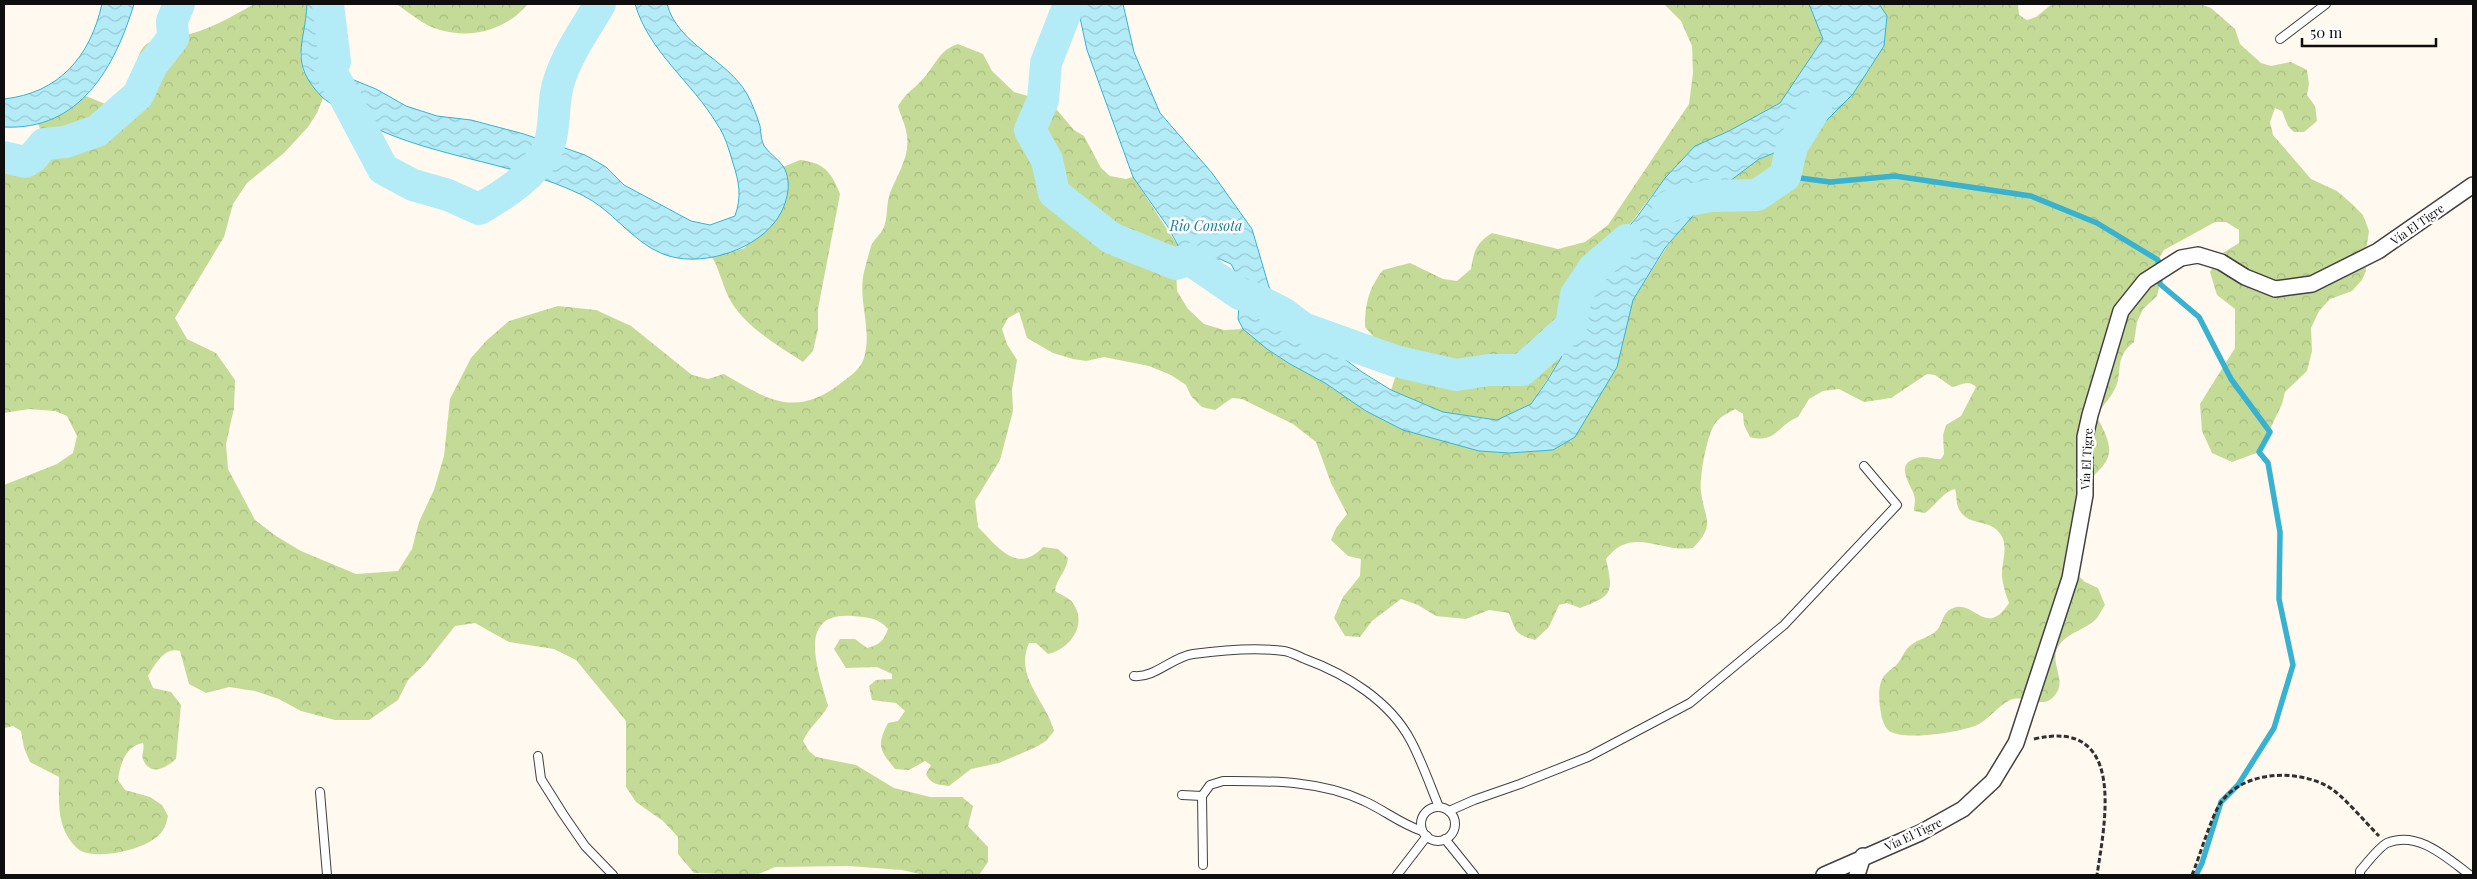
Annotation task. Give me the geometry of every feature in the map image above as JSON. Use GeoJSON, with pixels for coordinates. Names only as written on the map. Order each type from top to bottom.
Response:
{"type":"FeatureCollection","features":[{"type":"Feature","properties":{"kind":"street","name":"Vía El Tigre"},"geometry":{"type":"LineString","coordinates":[[1824,875],[1863,856],[1920,833],[1963,809],[1993,782],[2016,743],[2070,578],[2085,495],[2085,437],[2090,415],[2121,311],[2145,281],[2180,258],[2198,255],[2221,262],[2245,277],[2275,289],[2312,284],[2378,251],[2473,185]]}},
{"type":"Feature","properties":{"kind":"street"},"geometry":{"type":"LineString","coordinates":[[1857,875],[1863,856]]}},
{"type":"Feature","properties":{"kind":"lane"},"geometry":{"type":"LineString","coordinates":[[2280,39],[2326,4]]}},
{"type":"Feature","properties":{"kind":"lane"},"geometry":{"type":"LineString","coordinates":[[1449,811],[1588,757],[1682,707],[1784,626],[1897,504],[1864,466]]}},
{"type":"Feature","properties":{"kind":"lane"},"geometry":{"type":"LineString","coordinates":[[1134,676],[1144,677],[1164,665],[1190,654],[1248,649],[1286,651],[1334,669],[1369,694],[1392,714],[1410,740],[1439,807]]}},
{"type":"Feature","properties":{"kind":"lane"},"geometry":{"type":"LineString","coordinates":[[538,756],[541,778],[563,814],[585,846],[613,875]]}},
{"type":"Feature","properties":{"kind":"lane"},"geometry":{"type":"LineString","coordinates":[[1203,865],[1202,796],[1210,784],[1223,781],[1268,781],[1327,788],[1364,801],[1436,840],[1445,839],[1454,828],[1454,819],[1449,811],[1439,807],[1430,809],[1423,815],[1421,824],[1425,834]]}},
{"type":"Feature","properties":{"kind":"lane"},"geometry":{"type":"LineString","coordinates":[[320,792],[328,875]]}},
{"type":"Feature","properties":{"kind":"lane"},"geometry":{"type":"LineString","coordinates":[[1182,795],[1202,796]]}},
{"type":"Feature","properties":{"kind":"lane"},"geometry":{"type":"LineString","coordinates":[[1397,875],[1425,834]]}},
{"type":"Feature","properties":{"kind":"lane"},"geometry":{"type":"LineString","coordinates":[[1445,839],[1474,875]]}},
{"type":"Feature","properties":{"kind":"lane"},"geometry":{"type":"LineString","coordinates":[[2360,875],[2360,871],[2387,844],[2413,840],[2442,853],[2470,875]]}},
{"type":"Feature","properties":{"kind":"path"},"geometry":{"type":"LineString","coordinates":[[2016,743],[2047,736],[2064,736],[2083,743],[2094,754],[2103,772],[2106,815],[2097,875]]}},
{"type":"Feature","properties":{"kind":"path"},"geometry":{"type":"LineString","coordinates":[[2192,875],[2221,802],[2238,785],[2268,776],[2304,777],[2328,786],[2387,844]]}},
{"type":"Feature","properties":{"kind":"green space"},"geometry":{"type":"Polygon","coordinates":[[[254,4],[307,4],[306,27],[300,55],[303,71],[323,98],[317,113],[308,127],[284,153],[247,183],[233,204],[224,237],[175,318],[187,339],[216,353],[235,380],[234,408],[226,444],[228,469],[255,520],[276,536],[301,551],[356,574],[398,571],[412,549],[419,522],[434,490],[444,456],[450,399],[471,358],[487,340],[509,321],[558,306],[596,310],[631,326],[692,375],[708,379],[724,374],[754,391],[781,401],[795,403],[825,394],[854,372],[864,358],[866,347],[867,336],[862,291],[865,268],[871,246],[884,227],[890,193],[907,151],[905,125],[898,107],[941,55],[958,44],[983,54],[992,71],[1014,92],[1051,103],[1074,130],[1084,136],[1101,168],[1110,176],[1126,179],[1133,177],[1178,246],[1176,264],[1177,291],[1188,309],[1204,324],[1224,330],[1243,329],[1267,349],[1290,364],[1325,383],[1366,411],[1403,430],[1479,451],[1509,453],[1553,450],[1575,436],[1617,367],[1633,300],[1666,248],[1710,196],[1759,159],[1792,146],[1853,94],[1884,46],[1887,16],[1879,4],[2018,4],[2019,15],[2027,20],[2036,17],[2052,4],[2200,4],[2211,8],[2235,29],[2240,44],[2261,63],[2271,66],[2291,62],[2307,70],[2309,84],[2307,95],[2315,106],[2317,121],[2304,132],[2294,132],[2288,126],[2282,111],[2275,108],[2270,122],[2273,135],[2311,179],[2337,191],[2363,215],[2369,231],[2365,257],[2366,271],[2362,280],[2352,291],[2330,299],[2319,311],[2311,328],[2312,351],[2307,371],[2285,392],[2282,404],[2259,452],[2232,462],[2212,453],[2202,431],[2200,404],[2235,348],[2235,309],[2217,295],[2210,272],[2221,254],[2239,243],[2239,230],[2226,222],[2215,222],[2164,250],[2158,260],[2160,284],[2157,296],[2143,309],[2137,322],[2134,342],[2123,355],[2116,387],[2096,416],[2108,441],[2108,458],[2097,473],[2077,491],[2064,562],[2085,582],[2098,588],[2105,605],[2093,622],[2066,638],[2058,647],[2056,660],[2059,687],[2057,693],[2051,699],[2042,702],[2020,699],[2010,700],[1977,725],[1969,728],[1932,735],[1895,734],[1888,730],[1883,722],[1879,694],[1880,684],[1884,676],[1898,663],[1909,647],[1937,630],[1948,611],[1959,607],[1966,608],[1986,618],[1993,618],[2001,613],[2009,603],[2002,577],[2005,550],[2001,535],[1991,526],[1967,518],[1962,513],[1957,505],[1955,489],[1947,493],[1925,513],[1914,511],[1915,497],[1905,474],[1906,465],[1917,458],[1941,459],[1944,454],[1943,435],[1946,425],[1961,416],[1976,387],[1971,383],[1952,387],[1935,375],[1927,374],[1891,398],[1864,402],[1839,389],[1823,391],[1809,399],[1798,417],[1785,424],[1772,436],[1766,438],[1750,437],[1744,425],[1743,414],[1735,409],[1716,422],[1704,456],[1701,492],[1707,527],[1700,540],[1693,548],[1681,549],[1636,542],[1616,549],[1606,559],[1610,580],[1608,592],[1599,600],[1580,608],[1567,603],[1559,605],[1549,627],[1535,640],[1519,634],[1509,613],[1489,610],[1466,619],[1436,616],[1418,605],[1401,599],[1372,621],[1360,637],[1345,636],[1334,618],[1343,597],[1360,576],[1361,559],[1348,556],[1331,540],[1336,528],[1347,514],[1331,483],[1316,442],[1293,424],[1242,399],[1232,398],[1215,410],[1202,407],[1191,396],[1186,385],[1171,375],[1149,366],[1104,357],[1086,361],[1053,353],[1027,338],[1019,312],[1008,318],[1002,329],[1007,344],[1017,360],[1012,390],[1013,411],[1000,460],[975,501],[978,527],[1000,550],[1008,555],[1016,558],[1025,558],[1034,555],[1043,547],[1058,549],[1068,558],[1055,591],[1071,601],[1077,610],[1079,619],[1075,634],[1063,647],[1048,654],[1036,643],[1029,643],[1025,655],[1025,667],[1028,678],[1045,709],[1054,731],[1046,741],[1036,747],[999,763],[971,769],[949,786],[930,780],[926,774],[931,765],[925,761],[909,770],[895,769],[883,752],[881,747],[882,737],[888,723],[898,721],[905,711],[896,703],[872,700],[869,686],[876,680],[892,679],[892,674],[877,667],[846,668],[834,649],[840,639],[855,639],[867,648],[871,647],[881,642],[888,629],[877,620],[853,616],[835,617],[823,623],[817,633],[815,646],[816,661],[828,706],[808,731],[803,741],[809,751],[816,757],[856,765],[894,788],[930,797],[962,797],[973,806],[968,826],[988,847],[988,862],[979,875],[924,875],[902,870],[849,866],[775,867],[756,875],[694,873],[678,854],[678,837],[663,821],[636,802],[626,787],[626,721],[576,660],[554,649],[509,642],[475,623],[455,626],[424,665],[408,680],[398,700],[369,720],[335,720],[301,711],[279,699],[255,691],[229,687],[206,693],[189,684],[180,651],[170,651],[157,661],[148,676],[153,688],[171,692],[181,705],[176,759],[163,768],[150,768],[146,765],[143,757],[143,743],[137,745],[124,757],[118,780],[125,790],[150,797],[162,805],[168,816],[166,825],[157,837],[148,843],[125,851],[100,854],[90,853],[78,849],[70,841],[64,830],[59,808],[59,777],[30,762],[24,748],[21,731],[13,726],[4,728],[4,485],[57,464],[73,453],[77,436],[67,416],[55,411],[29,409],[4,413],[4,157],[25,162],[31,158],[42,146],[43,136],[38,124],[62,114],[86,96],[110,106],[123,108],[133,94],[138,57],[142,49],[150,42],[201,31],[254,4]]]}},
{"type":"Feature","properties":{"kind":"green space"},"geometry":{"type":"Polygon","coordinates":[[[396,4],[528,4],[510,20],[499,26],[477,33],[452,33],[434,28],[422,22],[396,4]]]}},
{"type":"Feature","properties":{"kind":"green space"},"geometry":{"type":"Polygon","coordinates":[[[1664,4],[1809,4],[1823,39],[1780,103],[1729,131],[1695,146],[1665,178],[1576,295],[1561,358],[1531,404],[1498,420],[1443,412],[1391,390],[1395,378],[1395,361],[1365,327],[1369,296],[1374,283],[1383,270],[1410,263],[1443,279],[1457,281],[1471,269],[1473,257],[1479,244],[1492,233],[1558,249],[1585,242],[1608,225],[1689,104],[1693,73],[1692,46],[1681,21],[1664,4]]]}},
{"type":"Feature","properties":{"kind":"green space"},"geometry":{"type":"Polygon","coordinates":[[[800,160],[815,163],[826,170],[833,179],[840,194],[818,309],[818,329],[813,351],[803,362],[761,334],[742,316],[728,296],[712,257],[745,248],[788,182],[783,167],[800,160]]]}},
{"type":"Feature","properties":{"kind":"water"},"geometry":{"type":"Polygon","coordinates":[[[102,4],[134,4],[126,28],[105,72],[90,91],[74,106],[54,118],[31,125],[4,127],[4,99],[41,89],[69,69],[80,56],[89,40],[97,23],[102,4]]]}},
{"type":"Feature","properties":{"kind":"water"},"geometry":{"type":"Polygon","coordinates":[[[307,4],[338,4],[331,39],[335,62],[349,78],[376,89],[406,106],[437,116],[471,120],[524,134],[585,155],[606,167],[624,185],[691,221],[710,225],[735,216],[739,195],[738,183],[725,138],[720,128],[696,94],[650,37],[635,4],[667,4],[681,30],[728,71],[747,94],[759,122],[764,145],[781,163],[786,173],[788,188],[782,211],[774,223],[752,242],[723,255],[692,259],[677,258],[663,254],[641,242],[603,208],[582,195],[525,173],[407,141],[379,130],[329,102],[312,85],[302,63],[301,53],[307,4]]]}},
{"type":"Feature","properties":{"kind":"water","name":"Rio Consota"},"geometry":{"type":"Polygon","coordinates":[[[1077,4],[1123,4],[1134,52],[1160,113],[1212,173],[1252,229],[1269,287],[1283,313],[1362,372],[1391,390],[1443,412],[1497,420],[1531,404],[1547,381],[1561,358],[1576,295],[1593,268],[1637,217],[1665,178],[1695,146],[1729,131],[1780,103],[1823,39],[1809,4],[1879,4],[1887,16],[1884,46],[1853,94],[1818,129],[1792,146],[1759,159],[1710,196],[1665,248],[1633,300],[1617,367],[1575,437],[1553,450],[1509,453],[1479,451],[1403,430],[1366,411],[1325,383],[1290,364],[1267,349],[1243,329],[1238,319],[1240,295],[1236,273],[1231,264],[1220,259],[1202,262],[1189,259],[1183,255],[1168,227],[1133,177],[1087,50],[1077,4]]]}},
{"type":"Feature","properties":{"kind":"waterway"},"geometry":{"type":"LineString","coordinates":[[4,157],[25,162],[33,157],[44,144],[65,142],[97,131],[138,95],[152,65],[173,38],[172,21],[179,4]]}},
{"type":"Feature","properties":{"kind":"waterway"},"geometry":{"type":"LineString","coordinates":[[328,4],[335,62],[330,69],[383,169],[413,185],[448,195],[479,209],[500,197],[521,181],[546,153],[552,134],[556,94],[560,78],[573,49],[600,4]]}},
{"type":"Feature","properties":{"kind":"waterway"},"geometry":{"type":"LineString","coordinates":[[1069,4],[1046,63],[1043,100],[1030,130],[1047,160],[1054,193],[1111,238],[1176,264],[1189,259],[1240,294],[1251,297],[1283,313],[1303,328],[1395,361],[1456,375],[1489,370],[1522,370],[1571,326],[1576,295],[1594,268],[1627,240]]}},
{"type":"Feature","properties":{"kind":"waterway"},"geometry":{"type":"LineString","coordinates":[[1668,207],[1679,202],[1710,196],[1757,195],[1785,176],[1792,146],[1816,107]]}},
{"type":"Feature","properties":{"kind":"waterway"},"geometry":{"type":"LineString","coordinates":[[1785,176],[1830,182],[1895,176],[2031,196],[2097,223],[2158,260],[2160,284],[2199,317],[2231,379],[2270,432],[2259,452],[2268,463],[2280,532],[2279,599],[2293,665],[2274,728],[2238,785],[2221,802],[2202,863],[2196,875]]}}]}
